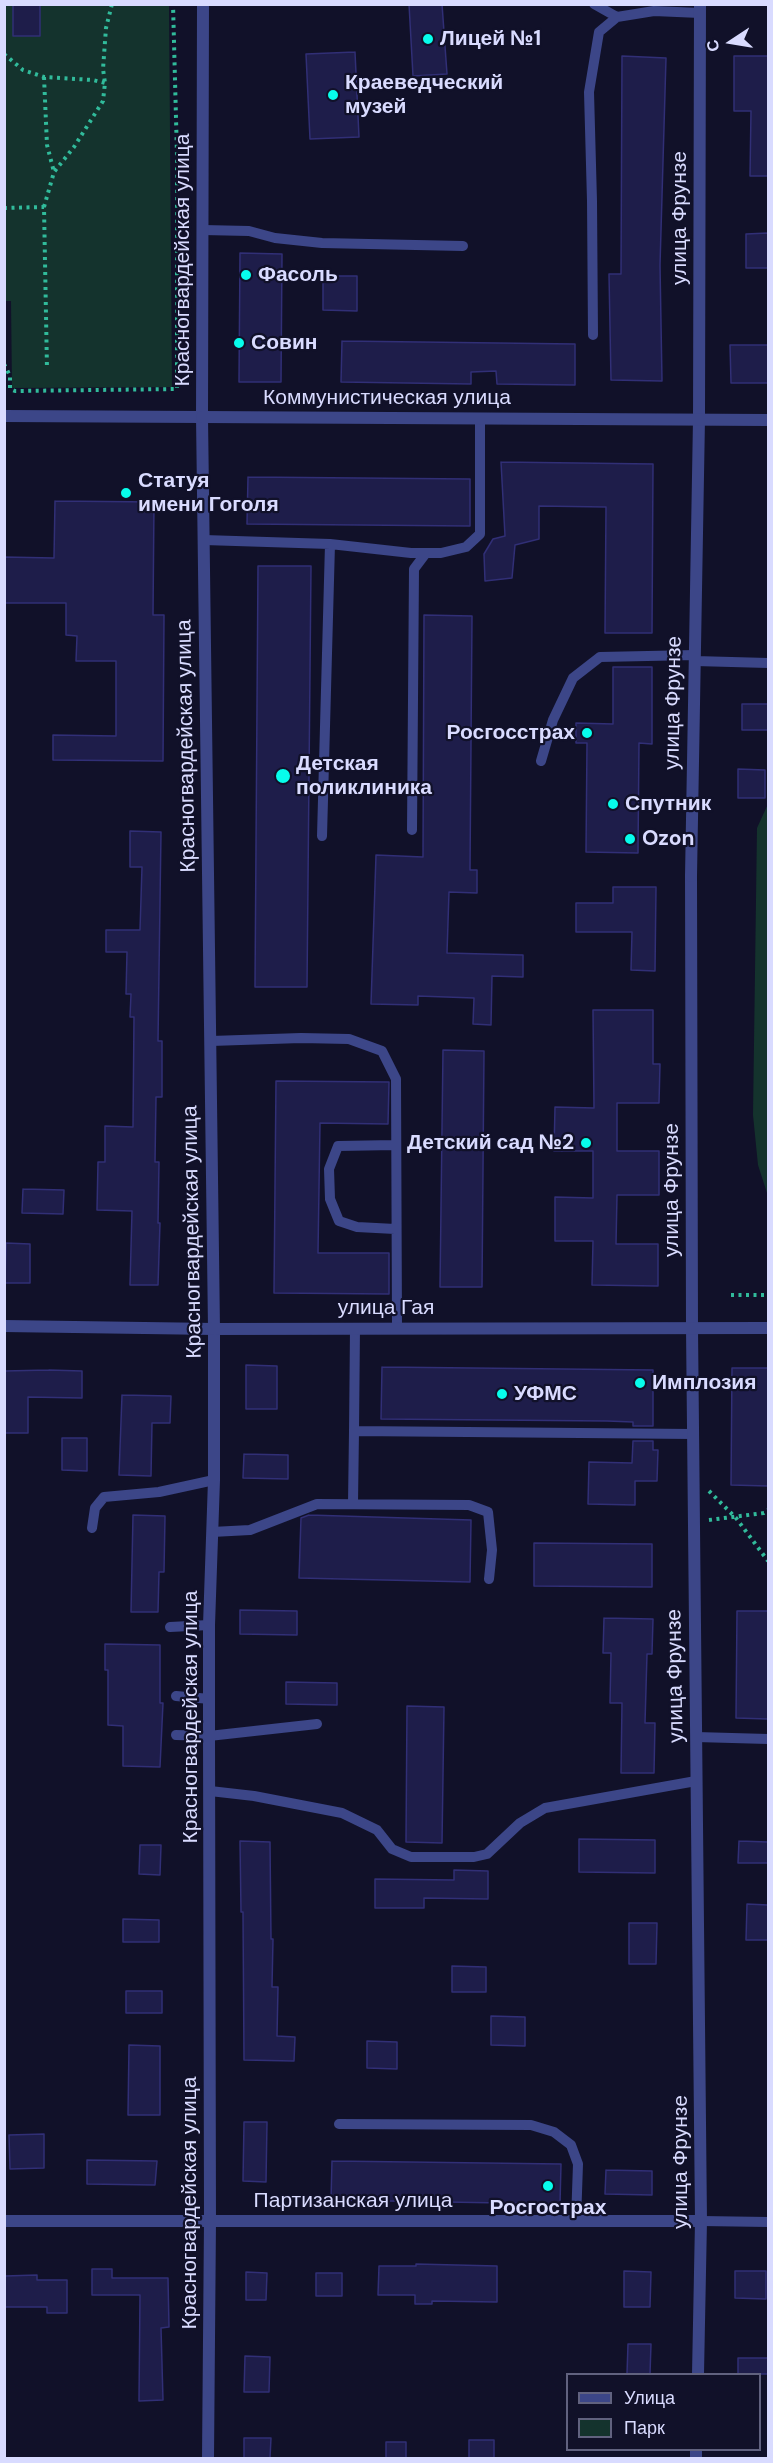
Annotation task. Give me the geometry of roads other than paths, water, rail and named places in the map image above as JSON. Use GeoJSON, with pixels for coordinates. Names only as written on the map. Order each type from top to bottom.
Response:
{"type":"FeatureCollection","features":[{"type":"Feature","properties":{"kind":"street","name":"Красногвардейская улица"},"geometry":{"type":"LineString","coordinates":[[203,4],[202,417],[214,1329],[214,1480],[208,1736],[210,1791],[208,2458]]}},
{"type":"Feature","properties":{"kind":"street","name":"улица Фрунзе"},"geometry":{"type":"LineString","coordinates":[[698,2373],[701,2221],[692,1328],[691,876],[699,419],[700,9]]}},
{"type":"Feature","properties":{"kind":"street","name":"Коммунистическая улица"},"geometry":{"type":"LineString","coordinates":[[4,416],[768,420]]}},
{"type":"Feature","properties":{"kind":"street","name":"улица Гая"},"geometry":{"type":"LineString","coordinates":[[4,1326],[214,1329],[768,1328]]}},
{"type":"Feature","properties":{"kind":"street","name":"Партизанская улица"},"geometry":{"type":"LineString","coordinates":[[4,2221],[701,2221]]}},
{"type":"Feature","properties":{"kind":"lane"},"geometry":{"type":"LineString","coordinates":[[594,4],[617,17]]}},
{"type":"Feature","properties":{"kind":"lane"},"geometry":{"type":"LineString","coordinates":[[593,335],[589,92],[599,32],[617,17],[654,11],[700,9]]}},
{"type":"Feature","properties":{"kind":"lane"},"geometry":{"type":"LineString","coordinates":[[202,231],[249,231],[275,238],[332,244],[463,246]]}},
{"type":"Feature","properties":{"kind":"lane"},"geometry":{"type":"LineString","coordinates":[[204,540],[330,544],[441,554],[466,547],[480,534],[480,418]]}},
{"type":"Feature","properties":{"kind":"lane"},"geometry":{"type":"LineString","coordinates":[[322,836],[330,544]]}},
{"type":"Feature","properties":{"kind":"lane"},"geometry":{"type":"LineString","coordinates":[[412,830],[414,569],[426,553]]}},
{"type":"Feature","properties":{"kind":"lane"},"geometry":{"type":"LineString","coordinates":[[541,761],[553,720],[573,678],[600,657],[695,658],[768,663]]}},
{"type":"Feature","properties":{"kind":"lane"},"geometry":{"type":"LineString","coordinates":[[211,1041],[349,1039],[382,1051],[396,1079],[397,1328]]}},
{"type":"Feature","properties":{"kind":"lane"},"geometry":{"type":"LineString","coordinates":[[395,1144],[338,1146],[329,1169],[330,1199],[339,1221],[357,1227],[395,1228]]}},
{"type":"Feature","properties":{"kind":"lane"},"geometry":{"type":"LineString","coordinates":[[353,1503],[355,1328]]}},
{"type":"Feature","properties":{"kind":"lane"},"geometry":{"type":"LineString","coordinates":[[354,1431],[693,1434]]}},
{"type":"Feature","properties":{"kind":"lane"},"geometry":{"type":"LineString","coordinates":[[92,1528],[95,1508],[104,1497],[159,1492],[214,1480]]}},
{"type":"Feature","properties":{"kind":"lane"},"geometry":{"type":"LineString","coordinates":[[212,1532],[250,1530],[316,1504],[470,1505],[488,1512],[492,1550],[489,1579]]}},
{"type":"Feature","properties":{"kind":"lane"},"geometry":{"type":"LineString","coordinates":[[170,1627],[209,1625]]}},
{"type":"Feature","properties":{"kind":"lane"},"geometry":{"type":"LineString","coordinates":[[176,1696],[210,1699]]}},
{"type":"Feature","properties":{"kind":"lane"},"geometry":{"type":"LineString","coordinates":[[176,1735],[208,1736],[317,1724]]}},
{"type":"Feature","properties":{"kind":"lane"},"geometry":{"type":"LineString","coordinates":[[696,1737],[768,1739]]}},
{"type":"Feature","properties":{"kind":"lane"},"geometry":{"type":"LineString","coordinates":[[210,1791],[254,1796],[342,1813],[377,1830],[392,1849],[411,1857],[474,1857],[487,1854],[520,1823],[545,1808],[696,1781]]}},
{"type":"Feature","properties":{"kind":"lane"},"geometry":{"type":"LineString","coordinates":[[339,2124],[531,2125],[554,2132],[570,2145],[578,2164],[576,2221]]}},
{"type":"Feature","properties":{"kind":"lane"},"geometry":{"type":"LineString","coordinates":[[701,2221],[768,2222]]}},
{"type":"Feature","properties":{"kind":"place","name":"Лицей №1"},"geometry":{"type":"Point","coordinates":[428,39]}},
{"type":"Feature","properties":{"kind":"place","name":"Краеведческий музей"},"geometry":{"type":"Point","coordinates":[333,95]}},
{"type":"Feature","properties":{"kind":"place","name":"Фасоль"},"geometry":{"type":"Point","coordinates":[246,275]}},
{"type":"Feature","properties":{"kind":"place","name":"Совин"},"geometry":{"type":"Point","coordinates":[239,343]}},
{"type":"Feature","properties":{"kind":"place","name":"Статуя имени Гоголя"},"geometry":{"type":"Point","coordinates":[126,493]}},
{"type":"Feature","properties":{"kind":"place","name":"Росгосстрах"},"geometry":{"type":"Point","coordinates":[587,733]}},
{"type":"Feature","properties":{"kind":"place","name":"Детская поликлиника"},"geometry":{"type":"Point","coordinates":[283,776]}},
{"type":"Feature","properties":{"kind":"place","name":"Спутник"},"geometry":{"type":"Point","coordinates":[613,804]}},
{"type":"Feature","properties":{"kind":"place","name":"Ozon"},"geometry":{"type":"Point","coordinates":[630,839]}},
{"type":"Feature","properties":{"kind":"place","name":"Детский сад №2"},"geometry":{"type":"Point","coordinates":[586,1143]}},
{"type":"Feature","properties":{"kind":"place","name":"Имплозия"},"geometry":{"type":"Point","coordinates":[640,1383]}},
{"type":"Feature","properties":{"kind":"place","name":"УФМС"},"geometry":{"type":"Point","coordinates":[502,1394]}},
{"type":"Feature","properties":{"kind":"place","name":"Росгострах"},"geometry":{"type":"Point","coordinates":[548,2186]}}]}
